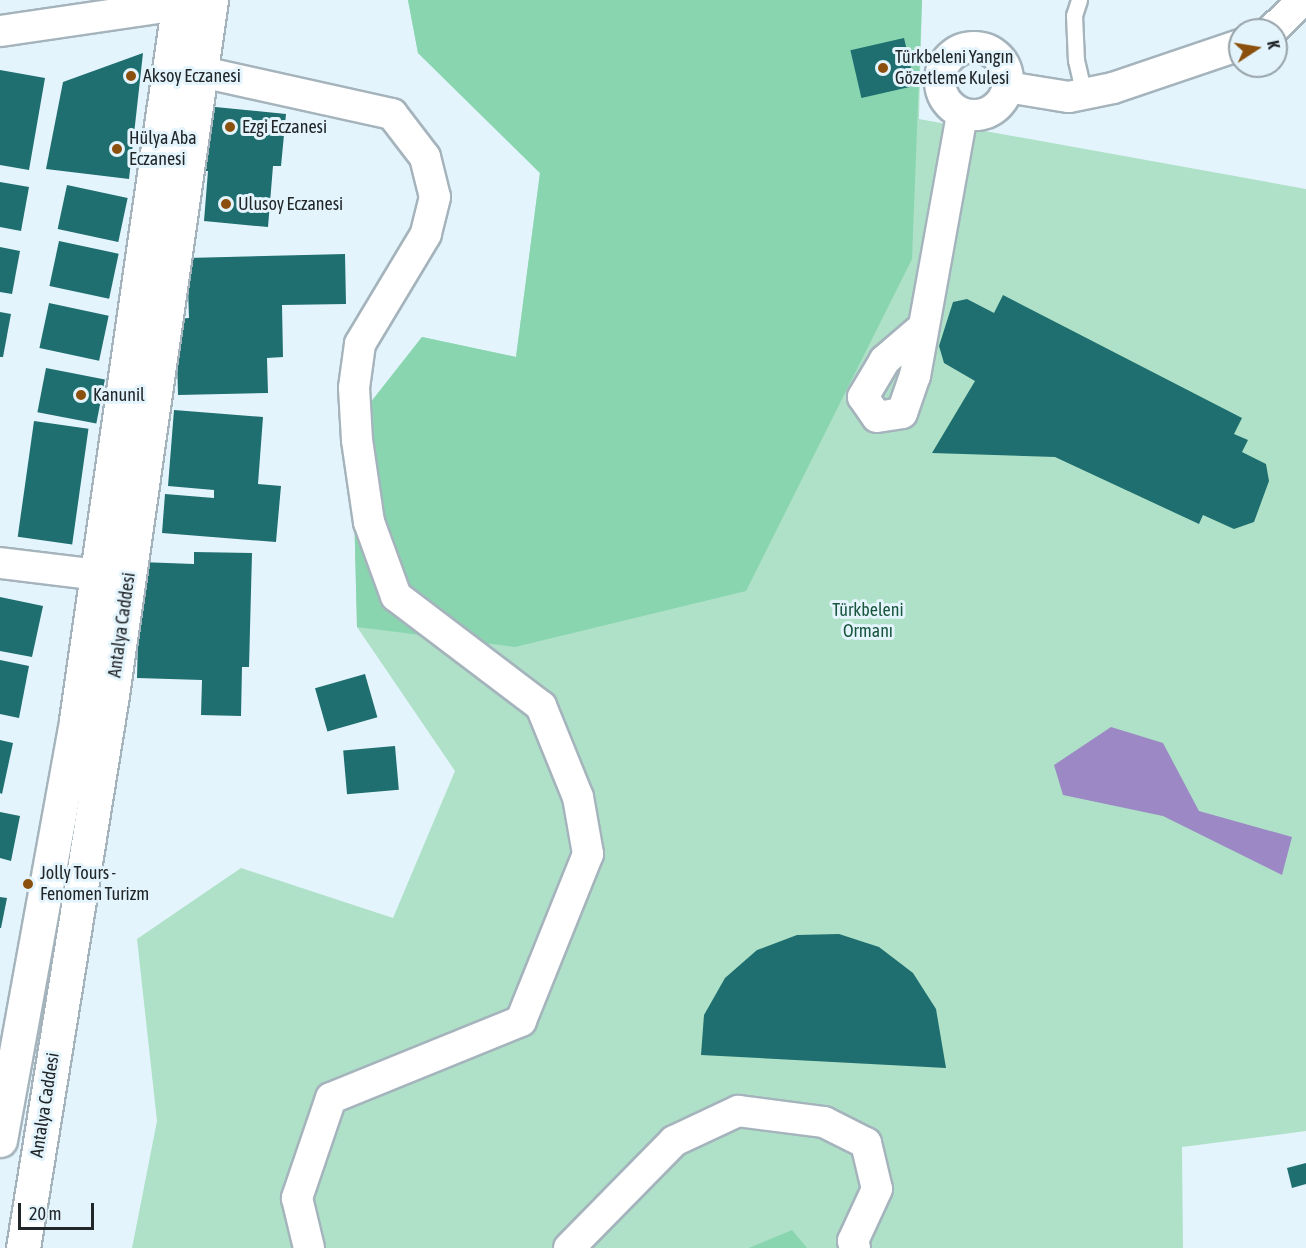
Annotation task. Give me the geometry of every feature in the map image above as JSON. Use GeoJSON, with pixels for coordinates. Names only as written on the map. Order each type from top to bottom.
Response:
{"type":"FeatureCollection","features":[{"type":"Feature","properties":{"kind":"main road","name":"Antalya Caddesi"},"geometry":{"type":"LineString","coordinates":[[24,1248],[112,695],[211,0]]}},
{"type":"Feature","properties":{"kind":"main road","name":"Antalya Caddesi"},"geometry":{"type":"LineString","coordinates":[[0,1140],[99,575],[179,2]]}},
{"type":"Feature","properties":{"kind":"street"},"geometry":{"type":"LineString","coordinates":[[1284,18],[1303,0]]}},
{"type":"Feature","properties":{"kind":"street"},"geometry":{"type":"LineString","coordinates":[[0,31],[179,2]]}},
{"type":"Feature","properties":{"kind":"street"},"geometry":{"type":"LineString","coordinates":[[973,47],[995,55],[1008,87],[986,114],[962,114],[940,88],[951,55],[973,47]]}},
{"type":"Feature","properties":{"kind":"street"},"geometry":{"type":"LineString","coordinates":[[1008,87],[1069,97],[1228,49]]}},
{"type":"Feature","properties":{"kind":"street"},"geometry":{"type":"LineString","coordinates":[[202,72],[392,114],[425,157],[435,197],[426,234],[360,344],[354,388],[357,440],[369,522],[396,596],[541,705],[578,797],[588,854],[522,1022],[331,1098],[297,1198],[309,1248]]}},
{"type":"Feature","properties":{"kind":"street"},"geometry":{"type":"LineString","coordinates":[[921,329],[962,114]]}},
{"type":"Feature","properties":{"kind":"street"},"geometry":{"type":"LineString","coordinates":[[0,563],[99,575]]}},
{"type":"Feature","properties":{"kind":"street"},"geometry":{"type":"LineString","coordinates":[[582,1241],[674,1141],[738,1111],[824,1122],[866,1143],[877,1189],[854,1241],[855,1248]]}},
{"type":"Feature","properties":{"kind":"lane"},"geometry":{"type":"LineString","coordinates":[[1079,0],[1074,15],[1076,60],[1084,94]]}},
{"type":"Feature","properties":{"kind":"green space","name":"Türkbeleni Ormanı"},"geometry":{"type":"Polygon","coordinates":[[[408,0],[922,0],[919,119],[1306,189],[1306,1131],[1182,1147],[1183,1248],[132,1248],[157,1121],[137,939],[241,868],[393,918],[455,771],[357,627],[352,426],[422,337],[516,357],[540,173],[418,53],[408,0]]]}},
{"type":"Feature","properties":{"kind":"green space"},"geometry":{"type":"Polygon","coordinates":[[[408,0],[922,0],[912,259],[746,591],[515,647],[357,627],[352,426],[422,337],[516,357],[540,173],[418,53],[408,0]]]}},
{"type":"Feature","properties":{"kind":"green space"},"geometry":{"type":"Polygon","coordinates":[[[792,1230],[807,1248],[749,1248],[792,1230]]]}},
{"type":"Feature","properties":{"kind":"shaded area"},"geometry":{"type":"Polygon","coordinates":[[[1111,727],[1163,743],[1199,811],[1292,837],[1282,875],[1163,816],[1063,795],[1054,765],[1111,727]]]}},
{"type":"Feature","properties":{"kind":"building","name":"Türkbeleni Yangın Gözetleme Kulesi"},"geometry":{"type":"Polygon","coordinates":[[[904,38],[915,86],[861,98],[850,50],[904,38]]]}},
{"type":"Feature","properties":{"kind":"building"},"geometry":{"type":"Polygon","coordinates":[[[143,53],[129,179],[46,169],[63,82],[143,53]]]}},
{"type":"Feature","properties":{"kind":"building"},"geometry":{"type":"Polygon","coordinates":[[[0,70],[45,78],[29,170],[0,165],[0,70]]]}},
{"type":"Feature","properties":{"kind":"building"},"geometry":{"type":"Polygon","coordinates":[[[205,106],[286,114],[281,166],[273,166],[268,227],[204,221],[208,171],[199,171],[205,106]]]}},
{"type":"Feature","properties":{"kind":"building"},"geometry":{"type":"Polygon","coordinates":[[[0,182],[29,187],[21,231],[0,227],[0,182]]]}},
{"type":"Feature","properties":{"kind":"building"},"geometry":{"type":"Polygon","coordinates":[[[67,185],[128,198],[118,242],[58,229],[67,185]]]}},
{"type":"Feature","properties":{"kind":"building"},"geometry":{"type":"Polygon","coordinates":[[[59,241],[119,254],[109,299],[49,286],[59,241]]]}},
{"type":"Feature","properties":{"kind":"building"},"geometry":{"type":"Polygon","coordinates":[[[0,247],[20,251],[12,294],[0,292],[0,247]]]}},
{"type":"Feature","properties":{"kind":"building"},"geometry":{"type":"Polygon","coordinates":[[[345,254],[346,304],[282,305],[283,357],[267,358],[268,393],[178,395],[176,319],[189,318],[187,258],[345,254]]]}},
{"type":"Feature","properties":{"kind":"building"},"geometry":{"type":"Polygon","coordinates":[[[1003,295],[1242,418],[1234,434],[1248,440],[1242,452],[1266,464],[1269,481],[1254,522],[1234,529],[1203,515],[1199,524],[1055,457],[932,453],[975,381],[944,363],[939,346],[953,302],[967,299],[994,313],[1003,295]]]}},
{"type":"Feature","properties":{"kind":"building"},"geometry":{"type":"Polygon","coordinates":[[[49,303],[109,316],[99,361],[39,348],[49,303]]]}},
{"type":"Feature","properties":{"kind":"building"},"geometry":{"type":"Polygon","coordinates":[[[0,312],[11,314],[3,357],[0,357],[0,312]]]}},
{"type":"Feature","properties":{"kind":"building"},"geometry":{"type":"Polygon","coordinates":[[[46,368],[105,379],[96,424],[37,412],[46,368]]]}},
{"type":"Feature","properties":{"kind":"building"},"geometry":{"type":"Polygon","coordinates":[[[174,410],[263,417],[258,484],[281,486],[276,542],[162,533],[165,494],[214,498],[214,490],[168,486],[174,410]]]}},
{"type":"Feature","properties":{"kind":"building"},"geometry":{"type":"Polygon","coordinates":[[[34,421],[88,429],[72,545],[18,537],[34,421]]]}},
{"type":"Feature","properties":{"kind":"building"},"geometry":{"type":"Polygon","coordinates":[[[194,552],[252,553],[249,667],[242,667],[241,716],[201,715],[202,680],[137,678],[140,562],[194,564],[194,552]]]}},
{"type":"Feature","properties":{"kind":"building"},"geometry":{"type":"Polygon","coordinates":[[[0,597],[43,606],[32,657],[0,651],[0,597]]]}},
{"type":"Feature","properties":{"kind":"building"},"geometry":{"type":"Polygon","coordinates":[[[0,660],[29,666],[19,718],[0,714],[0,660]]]}},
{"type":"Feature","properties":{"kind":"building"},"geometry":{"type":"Polygon","coordinates":[[[365,674],[377,717],[327,732],[315,688],[365,674]]]}},
{"type":"Feature","properties":{"kind":"building"},"geometry":{"type":"Polygon","coordinates":[[[0,740],[13,743],[2,794],[0,793],[0,740]]]}},
{"type":"Feature","properties":{"kind":"building"},"geometry":{"type":"Polygon","coordinates":[[[395,746],[399,790],[347,794],[343,751],[395,746]]]}},
{"type":"Feature","properties":{"kind":"building"},"geometry":{"type":"Polygon","coordinates":[[[0,812],[20,816],[11,861],[0,858],[0,812]]]}},
{"type":"Feature","properties":{"kind":"building"},"geometry":{"type":"Polygon","coordinates":[[[0,897],[7,898],[1,928],[0,928],[0,897]]]}},
{"type":"Feature","properties":{"kind":"building"},"geometry":{"type":"Polygon","coordinates":[[[839,934],[879,947],[913,973],[936,1009],[946,1068],[701,1055],[704,1015],[725,978],[757,950],[797,935],[839,934]]]}},
{"type":"Feature","properties":{"kind":"building"},"geometry":{"type":"Polygon","coordinates":[[[1306,1163],[1306,1184],[1292,1188],[1287,1168],[1306,1163]]]}},
{"type":"Feature","properties":{"kind":"place","name":"Türkbeleni Yangın Gözetleme Kulesi"},"geometry":{"type":"Point","coordinates":[883,68]}},
{"type":"Feature","properties":{"kind":"place","name":"Aksoy Eczanesi"},"geometry":{"type":"Point","coordinates":[131,76]}},
{"type":"Feature","properties":{"kind":"place","name":"Ezgi Eczanesi"},"geometry":{"type":"Point","coordinates":[230,127]}},
{"type":"Feature","properties":{"kind":"place","name":"Hülya Aba Eczanesi"},"geometry":{"type":"Point","coordinates":[117,149]}},
{"type":"Feature","properties":{"kind":"place","name":"Ulusoy Eczanesi"},"geometry":{"type":"Point","coordinates":[226,204]}},
{"type":"Feature","properties":{"kind":"place","name":"Kanunil"},"geometry":{"type":"Point","coordinates":[81,395]}},
{"type":"Feature","properties":{"kind":"place","name":"Jolly Tours - Fenomen Turizm"},"geometry":{"type":"Point","coordinates":[28,884]}}]}
